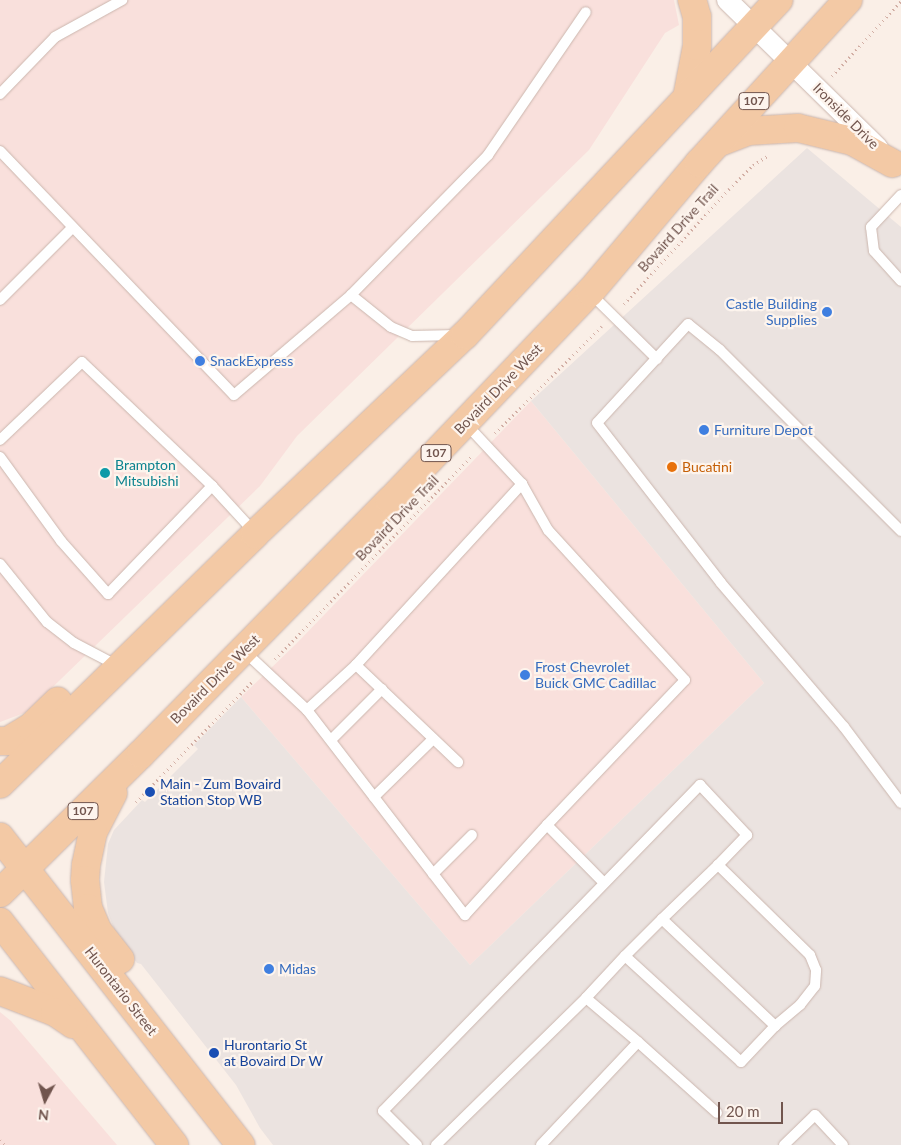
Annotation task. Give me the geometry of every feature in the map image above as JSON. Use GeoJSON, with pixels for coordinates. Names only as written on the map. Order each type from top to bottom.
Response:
{"type":"FeatureCollection","features":[{"type":"Feature","properties":{"kind":"main road"},"geometry":{"type":"LineString","coordinates":[[688,98],[697,46],[696,17],[692,0]]}},
{"type":"Feature","properties":{"kind":"main road"},"geometry":{"type":"LineString","coordinates":[[0,784],[255,534],[465,335],[779,0]]}},
{"type":"Feature","properties":{"kind":"main road","name":"Bovaird Drive West"},"geometry":{"type":"LineString","coordinates":[[25,869],[243,651],[590,292],[699,163],[848,0]]}},
{"type":"Feature","properties":{"kind":"main road"},"geometry":{"type":"LineString","coordinates":[[720,142],[748,131],[798,128],[852,140],[897,167]]}},
{"type":"Feature","properties":{"kind":"main road"},"geometry":{"type":"LineString","coordinates":[[0,741],[8,741],[31,727],[65,695],[110,676]]}},
{"type":"Feature","properties":{"kind":"main road"},"geometry":{"type":"LineString","coordinates":[[139,1014],[140,985],[98,931],[88,908],[85,880],[92,832],[112,794],[142,754]]}},
{"type":"Feature","properties":{"kind":"main road","name":"Hurontario Street"},"geometry":{"type":"LineString","coordinates":[[0,837],[241,1145]]}},
{"type":"Feature","properties":{"kind":"main road","name":"107"},"geometry":{"type":"LineString","coordinates":[[0,893],[25,869]]}},
{"type":"Feature","properties":{"kind":"main road"},"geometry":{"type":"LineString","coordinates":[[0,922],[174,1145]]}},
{"type":"Feature","properties":{"kind":"main road"},"geometry":{"type":"LineString","coordinates":[[0,991],[55,1012],[88,1036]]}},
{"type":"Feature","properties":{"kind":"street","name":"Ironside Drive"},"geometry":{"type":"LineString","coordinates":[[728,0],[897,167]]}},
{"type":"Feature","properties":{"kind":"lane"},"geometry":{"type":"LineString","coordinates":[[0,94],[55,38],[122,0]]}},
{"type":"Feature","properties":{"kind":"lane"},"geometry":{"type":"LineString","coordinates":[[0,151],[234,395],[351,295],[488,155],[586,12]]}},
{"type":"Feature","properties":{"kind":"lane"},"geometry":{"type":"LineString","coordinates":[[901,194],[871,227],[874,251],[901,281]]}},
{"type":"Feature","properties":{"kind":"lane"},"geometry":{"type":"LineString","coordinates":[[0,300],[72,228]]}},
{"type":"Feature","properties":{"kind":"lane"},"geometry":{"type":"LineString","coordinates":[[590,292],[657,359]]}},
{"type":"Feature","properties":{"kind":"lane"},"geometry":{"type":"LineString","coordinates":[[351,295],[391,327],[412,336],[465,335]]}},
{"type":"Feature","properties":{"kind":"lane"},"geometry":{"type":"LineString","coordinates":[[901,531],[720,350],[688,324],[597,423],[721,582],[844,727],[901,803]]}},
{"type":"Feature","properties":{"kind":"lane"},"geometry":{"type":"LineString","coordinates":[[0,440],[82,362],[212,486],[255,534]]}},
{"type":"Feature","properties":{"kind":"lane"},"geometry":{"type":"LineString","coordinates":[[243,651],[265,669],[307,710],[465,915],[546,825],[685,680],[548,530],[522,484],[465,423]]}},
{"type":"Feature","properties":{"kind":"lane"},"geometry":{"type":"LineString","coordinates":[[0,457],[61,541],[108,594],[212,486]]}},
{"type":"Feature","properties":{"kind":"lane"},"geometry":{"type":"LineString","coordinates":[[307,710],[356,665],[522,484]]}},
{"type":"Feature","properties":{"kind":"lane"},"geometry":{"type":"LineString","coordinates":[[0,564],[47,622],[74,643],[110,676]]}},
{"type":"Feature","properties":{"kind":"lane"},"geometry":{"type":"LineString","coordinates":[[356,665],[458,762]]}},
{"type":"Feature","properties":{"kind":"lane"},"geometry":{"type":"LineString","coordinates":[[331,740],[382,689]]}},
{"type":"Feature","properties":{"kind":"lane"},"geometry":{"type":"LineString","coordinates":[[374,797],[434,739]]}},
{"type":"Feature","properties":{"kind":"lane"},"geometry":{"type":"LineString","coordinates":[[417,1145],[384,1112],[603,882],[700,785],[747,835],[625,956],[586,998],[436,1145]]}},
{"type":"Feature","properties":{"kind":"lane"},"geometry":{"type":"LineString","coordinates":[[546,825],[603,882]]}},
{"type":"Feature","properties":{"kind":"lane"},"geometry":{"type":"LineString","coordinates":[[433,874],[472,835]]}},
{"type":"Feature","properties":{"kind":"lane"},"geometry":{"type":"LineString","coordinates":[[625,956],[741,1062],[776,1026],[800,1005],[815,986],[816,970],[810,955],[718,865]]}},
{"type":"Feature","properties":{"kind":"lane"},"geometry":{"type":"LineString","coordinates":[[662,919],[776,1026]]}},
{"type":"Feature","properties":{"kind":"lane"},"geometry":{"type":"LineString","coordinates":[[586,998],[717,1113]]}},
{"type":"Feature","properties":{"kind":"lane"},"geometry":{"type":"LineString","coordinates":[[541,1145],[638,1042]]}},
{"type":"Feature","properties":{"kind":"lane"},"geometry":{"type":"LineString","coordinates":[[784,1145],[815,1115],[843,1145]]}},
{"type":"Feature","properties":{"kind":"path"},"geometry":{"type":"LineString","coordinates":[[843,65],[901,1]]}},
{"type":"Feature","properties":{"kind":"path","name":"Bovaird Drive Trail"},"geometry":{"type":"LineString","coordinates":[[134,805],[219,714],[613,315],[729,189],[753,166],[772,153]]}},
{"type":"Feature","properties":{"kind":"path"},"geometry":{"type":"LineString","coordinates":[[0,1140],[5,1145]]}},
{"type":"Feature","properties":{"kind":"shaded area"},"geometry":{"type":"Polygon","coordinates":[[[0,0],[674,0],[679,25],[665,33],[589,150],[297,436],[260,486],[27,712],[0,722],[0,0]]]}},
{"type":"Feature","properties":{"kind":"shaded area"},"geometry":{"type":"Polygon","coordinates":[[[807,148],[901,227],[901,1145],[273,1145],[260,1128],[236,1085],[141,964],[137,963],[114,929],[108,913],[104,882],[108,844],[114,830],[142,800],[145,802],[198,749],[194,745],[241,697],[470,965],[764,683],[531,401],[807,148]]]}},
{"type":"Feature","properties":{"kind":"shaded area"},"geometry":{"type":"Polygon","coordinates":[[[531,401],[764,683],[470,965],[241,697],[296,644],[531,401]]]}},
{"type":"Feature","properties":{"kind":"shaded area"},"geometry":{"type":"Polygon","coordinates":[[[0,1012],[11,1021],[117,1145],[0,1145],[0,1012]]]}},
{"type":"Feature","properties":{"kind":"place","name":"Castle Building Supplies"},"geometry":{"type":"Point","coordinates":[827,312]}},
{"type":"Feature","properties":{"kind":"place","name":"SnackExpress"},"geometry":{"type":"Point","coordinates":[200,361]}},
{"type":"Feature","properties":{"kind":"place","name":"Furniture Depot"},"geometry":{"type":"Point","coordinates":[704,430]}},
{"type":"Feature","properties":{"kind":"place","name":"Bucatini"},"geometry":{"type":"Point","coordinates":[672,467]}},
{"type":"Feature","properties":{"kind":"place","name":"Brampton Mitsubishi"},"geometry":{"type":"Point","coordinates":[105,473]}},
{"type":"Feature","properties":{"kind":"place","name":"Frost Chevrolet Buick GMC Cadillac"},"geometry":{"type":"Point","coordinates":[525,675]}},
{"type":"Feature","properties":{"kind":"place","name":"Main - Zum Bovaird Station Stop WB"},"geometry":{"type":"Point","coordinates":[150,792]}},
{"type":"Feature","properties":{"kind":"place","name":"Midas"},"geometry":{"type":"Point","coordinates":[269,969]}},
{"type":"Feature","properties":{"kind":"place","name":"Hurontario St at Bovaird Dr W"},"geometry":{"type":"Point","coordinates":[214,1053]}}]}
